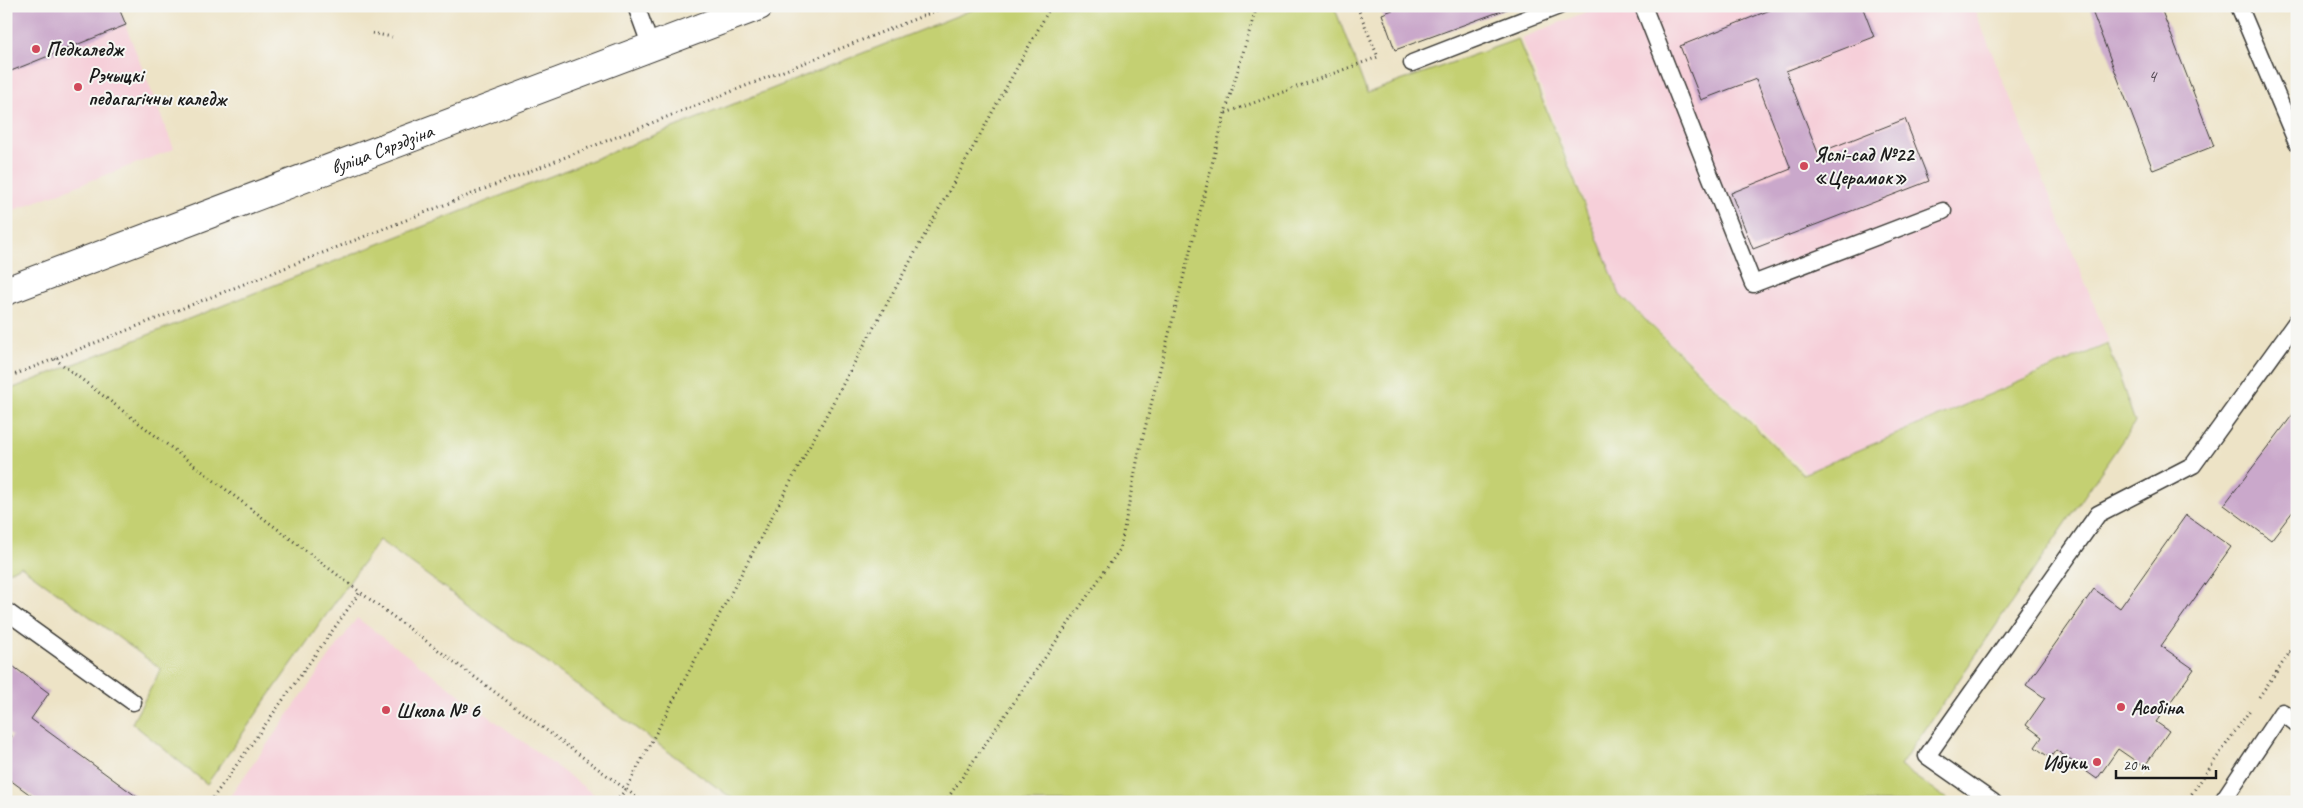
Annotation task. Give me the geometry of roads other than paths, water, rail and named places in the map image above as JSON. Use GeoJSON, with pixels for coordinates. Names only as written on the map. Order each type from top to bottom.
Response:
{"type":"FeatureCollection","features":[{"type":"Feature","properties":{"kind":"street","name":"вуліца Сярэдзіна"},"geometry":{"type":"LineString","coordinates":[[6,291],[759,6]]}},
{"type":"Feature","properties":{"kind":"lane"},"geometry":{"type":"LineString","coordinates":[[636,6],[651,47]]}},
{"type":"Feature","properties":{"kind":"lane"},"geometry":{"type":"LineString","coordinates":[[1412,63],[1559,6]]}},
{"type":"Feature","properties":{"kind":"lane"},"geometry":{"type":"LineString","coordinates":[[1643,6],[1753,284],[1943,211]]}},
{"type":"Feature","properties":{"kind":"lane"},"geometry":{"type":"LineString","coordinates":[[2240,6],[2297,143]]}},
{"type":"Feature","properties":{"kind":"lane"},"geometry":{"type":"LineString","coordinates":[[1993,802],[1927,756],[2098,514],[2193,465],[2297,321]]}},
{"type":"Feature","properties":{"kind":"lane"},"geometry":{"type":"LineString","coordinates":[[6,611],[133,702]]}},
{"type":"Feature","properties":{"kind":"lane"},"geometry":{"type":"LineString","coordinates":[[2222,802],[2282,712],[2297,724]]}},
{"type":"Feature","properties":{"kind":"place","name":"Педкаледж"},"geometry":{"type":"Point","coordinates":[36,49]}},
{"type":"Feature","properties":{"kind":"place","name":"Рэчыцкі педагагічны каледж"},"geometry":{"type":"Point","coordinates":[78,87]}},
{"type":"Feature","properties":{"kind":"place","name":"Яслі-сад №22 «Церамок»"},"geometry":{"type":"Point","coordinates":[1804,166]}},
{"type":"Feature","properties":{"kind":"place","name":"Асобіна"},"geometry":{"type":"Point","coordinates":[2121,707]}},
{"type":"Feature","properties":{"kind":"place","name":"Школа № 6"},"geometry":{"type":"Point","coordinates":[386,710]}},
{"type":"Feature","properties":{"kind":"place","name":"Ибуки"},"geometry":{"type":"Point","coordinates":[2097,762]}}]}
